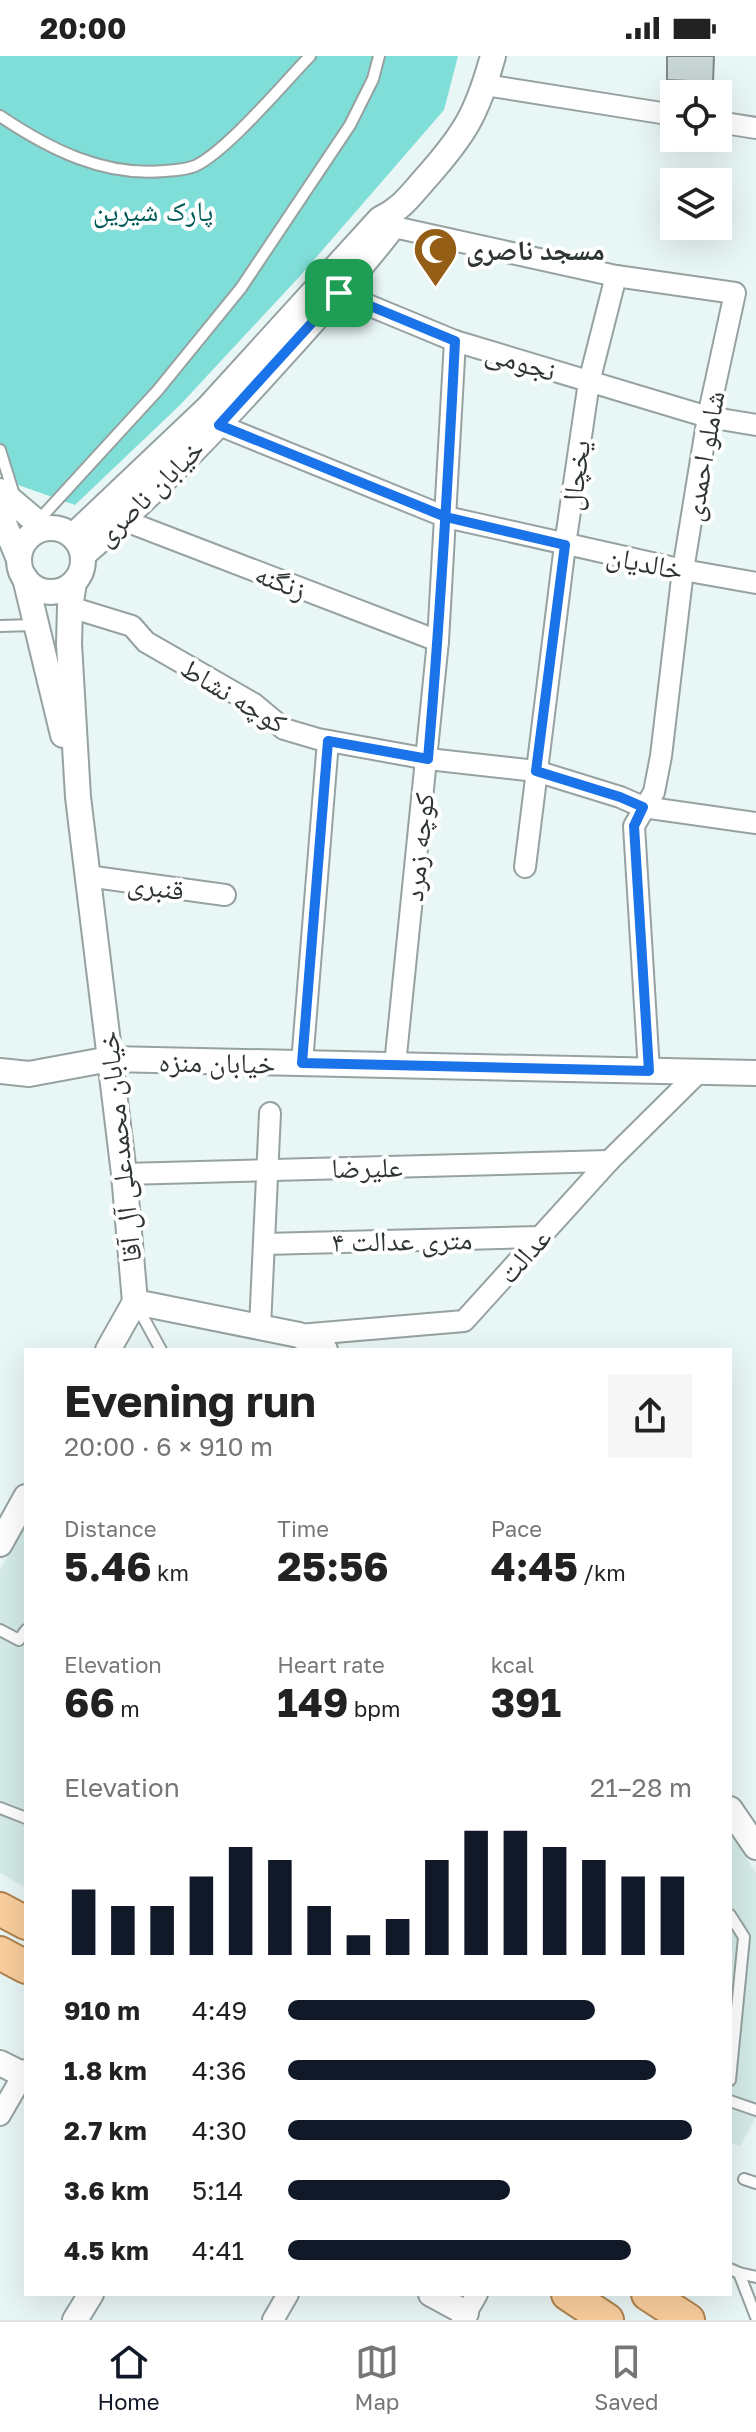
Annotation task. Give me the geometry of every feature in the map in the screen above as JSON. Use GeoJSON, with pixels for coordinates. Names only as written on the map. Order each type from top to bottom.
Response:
{"type":"FeatureCollection","features":[{"type":"Feature","properties":{"kind":"main road"},"geometry":{"type":"LineString","coordinates":[[0,1909],[24,1922]]}},
{"type":"Feature","properties":{"kind":"main road"},"geometry":{"type":"LineString","coordinates":[[0,1953],[24,1966]]}},
{"type":"Feature","properties":{"kind":"main road"},"geometry":{"type":"LineString","coordinates":[[656,2296],[688,2320]]}},
{"type":"Feature","properties":{"kind":"main road"},"geometry":{"type":"LineString","coordinates":[[574,2305],[607,2320]]}},
{"type":"Feature","properties":{"kind":"street","name":"خیابان ناصری"},"geometry":{"type":"LineString","coordinates":[[78,545],[390,219],[457,142],[469,124],[493,56]]}},
{"type":"Feature","properties":{"kind":"street"},"geometry":{"type":"LineString","coordinates":[[485,85],[660,113]]}},
{"type":"Feature","properties":{"kind":"street"},"geometry":{"type":"LineString","coordinates":[[732,124],[756,128]]}},
{"type":"Feature","properties":{"kind":"street"},"geometry":{"type":"LineString","coordinates":[[390,219],[616,276]]}},
{"type":"Feature","properties":{"kind":"street","name":"خیابان ناصری"},"geometry":{"type":"LineString","coordinates":[[78,545],[123,520],[219,425],[339,293],[390,219]]}},
{"type":"Feature","properties":{"kind":"street","name":"شاملو احمدی"},"geometry":{"type":"LineString","coordinates":[[616,276],[735,293],[708,417],[683,570],[661,756],[654,792],[634,826],[649,1071]]}},
{"type":"Feature","properties":{"kind":"street","name":"یخچال"},"geometry":{"type":"LineString","coordinates":[[525,867],[565,545],[589,382],[616,276]]}},
{"type":"Feature","properties":{"kind":"street","name":"نجومی"},"geometry":{"type":"LineString","coordinates":[[339,293],[455,341],[708,417],[756,425]]}},
{"type":"Feature","properties":{"kind":"street","name":"کوچه زمرد"},"geometry":{"type":"LineString","coordinates":[[395,1065],[438,641],[455,341]]}},
{"type":"Feature","properties":{"kind":"street","name":"خالدیان"},"geometry":{"type":"LineString","coordinates":[[219,425],[446,517],[565,545],[756,583]]}},
{"type":"Feature","properties":{"kind":"street"},"geometry":{"type":"LineString","coordinates":[[5,503],[41,525],[65,530],[78,545],[84,565],[72,595],[65,590],[43,591],[33,587],[22,569],[26,539],[41,525]]}},
{"type":"Feature","properties":{"kind":"street","name":"خیابان محمدعلی آل آقا"},"geometry":{"type":"LineString","coordinates":[[5,503],[78,797]]}},
{"type":"Feature","properties":{"kind":"street","name":"زنگنه"},"geometry":{"type":"LineString","coordinates":[[123,520],[438,641]]}},
{"type":"Feature","properties":{"kind":"street","name":"خیابان محمدعلی آل آقا"},"geometry":{"type":"LineString","coordinates":[[72,595],[69,644],[78,797],[124,1174],[135,1302],[299,1335],[322,1348]]}},
{"type":"Feature","properties":{"kind":"street","name":"کوچه نشاط"},"geometry":{"type":"LineString","coordinates":[[72,595],[132,626],[146,642],[254,704],[284,729],[328,741],[428,759],[536,771],[643,807],[756,823]]}},
{"type":"Feature","properties":{"kind":"street"},"geometry":{"type":"LineString","coordinates":[[302,1063],[328,741]]}},
{"type":"Feature","properties":{"kind":"street","name":"قنبری"},"geometry":{"type":"LineString","coordinates":[[87,876],[225,895]]}},
{"type":"Feature","properties":{"kind":"street","name":"خیابان منزه"},"geometry":{"type":"LineString","coordinates":[[0,1071],[29,1074],[110,1059],[756,1073]]}},
{"type":"Feature","properties":{"kind":"street","name":"عدالت"},"geometry":{"type":"LineString","coordinates":[[299,1335],[464,1321],[609,1161],[700,1071]]}},
{"type":"Feature","properties":{"kind":"street"},"geometry":{"type":"LineString","coordinates":[[260,1327],[270,1113]]}},
{"type":"Feature","properties":{"kind":"street","name":"علیرضا"},"geometry":{"type":"LineString","coordinates":[[124,1174],[609,1161]]}},
{"type":"Feature","properties":{"kind":"street","name":"۴ متری عدالت"},"geometry":{"type":"LineString","coordinates":[[264,1244],[540,1237]]}},
{"type":"Feature","properties":{"kind":"street"},"geometry":{"type":"LineString","coordinates":[[109,1348],[135,1302]]}},
{"type":"Feature","properties":{"kind":"street"},"geometry":{"type":"LineString","coordinates":[[0,1544],[24,1501]]}},
{"type":"Feature","properties":{"kind":"street"},"geometry":{"type":"LineString","coordinates":[[732,1812],[756,1847]]}},
{"type":"Feature","properties":{"kind":"street"},"geometry":{"type":"LineString","coordinates":[[0,2063],[24,2074]]}},
{"type":"Feature","properties":{"kind":"street"},"geometry":{"type":"LineString","coordinates":[[0,2115],[24,2076]]}},
{"type":"Feature","properties":{"kind":"street"},"geometry":{"type":"LineString","coordinates":[[75,2320],[90,2296]]}},
{"type":"Feature","properties":{"kind":"street"},"geometry":{"type":"LineString","coordinates":[[273,2320],[287,2296]]}},
{"type":"Feature","properties":{"kind":"street"},"geometry":{"type":"LineString","coordinates":[[436,2296],[469,2309]]}},
{"type":"Feature","properties":{"kind":"lane"},"geometry":{"type":"LineString","coordinates":[[0,116],[39,142],[106,168],[146,173],[184,169],[197,165],[233,135],[310,56]]}},
{"type":"Feature","properties":{"kind":"lane"},"geometry":{"type":"LineString","coordinates":[[41,525],[241,288],[350,125],[373,79],[379,56]]}},
{"type":"Feature","properties":{"kind":"lane"},"geometry":{"type":"LineString","coordinates":[[0,450],[6,462],[5,503]]}},
{"type":"Feature","properties":{"kind":"lane"},"geometry":{"type":"LineString","coordinates":[[0,626],[36,625]]}},
{"type":"Feature","properties":{"kind":"lane"},"geometry":{"type":"LineString","coordinates":[[135,1302],[160,1348]]}},
{"type":"Feature","properties":{"kind":"lane"},"geometry":{"type":"LineString","coordinates":[[0,1630],[19,1640],[24,1633]]}},
{"type":"Feature","properties":{"kind":"lane"},"geometry":{"type":"LineString","coordinates":[[0,1808],[24,1817]]}},
{"type":"Feature","properties":{"kind":"lane"},"geometry":{"type":"LineString","coordinates":[[732,1918],[744,1937],[732,2060]]}},
{"type":"Feature","properties":{"kind":"lane"},"geometry":{"type":"LineString","coordinates":[[732,2102],[756,2110]]}},
{"type":"Feature","properties":{"kind":"lane"},"geometry":{"type":"LineString","coordinates":[[744,2179],[756,2183]]}},
{"type":"Feature","properties":{"kind":"lane"},"geometry":{"type":"LineString","coordinates":[[734,2271],[756,2277]]}},
{"type":"Feature","properties":{"kind":"lane"},"geometry":{"type":"LineString","coordinates":[[734,2271],[756,2317]]}},
{"type":"Feature","properties":{"kind":"shaded area"},"geometry":{"type":"Polygon","coordinates":[[[24,1528],[24,1887],[0,1873],[0,1570],[24,1528]]]}},
{"type":"Feature","properties":{"kind":"shaded area"},"geometry":{"type":"Polygon","coordinates":[[[732,1837],[756,1873],[756,2117],[740,2146],[732,2144],[732,1837]]]}},
{"type":"Feature","properties":{"kind":"green space","name":"پارک شیرین"},"geometry":{"type":"Polygon","coordinates":[[[0,56],[458,56],[444,110],[300,276],[180,405],[75,505],[4,480],[0,472],[0,56]]]}},
{"type":"Feature","properties":{"kind":"building"},"geometry":{"type":"Polygon","coordinates":[[[667,56],[714,56],[713,80],[667,80],[667,56]]]}},
{"type":"Feature","properties":{"kind":"place","name":"مسجد ناصری"},"geometry":{"type":"Point","coordinates":[435,288]}},
{"type":"Feature","properties":{"kind":"route"},"geometry":{"type":"LineString","coordinates":[[339,293],[219,425],[446,517],[565,545],[536,771],[643,807],[634,826],[649,1071],[302,1063],[328,741],[428,759],[438,641],[446,517],[455,341],[339,293]]}}]}
